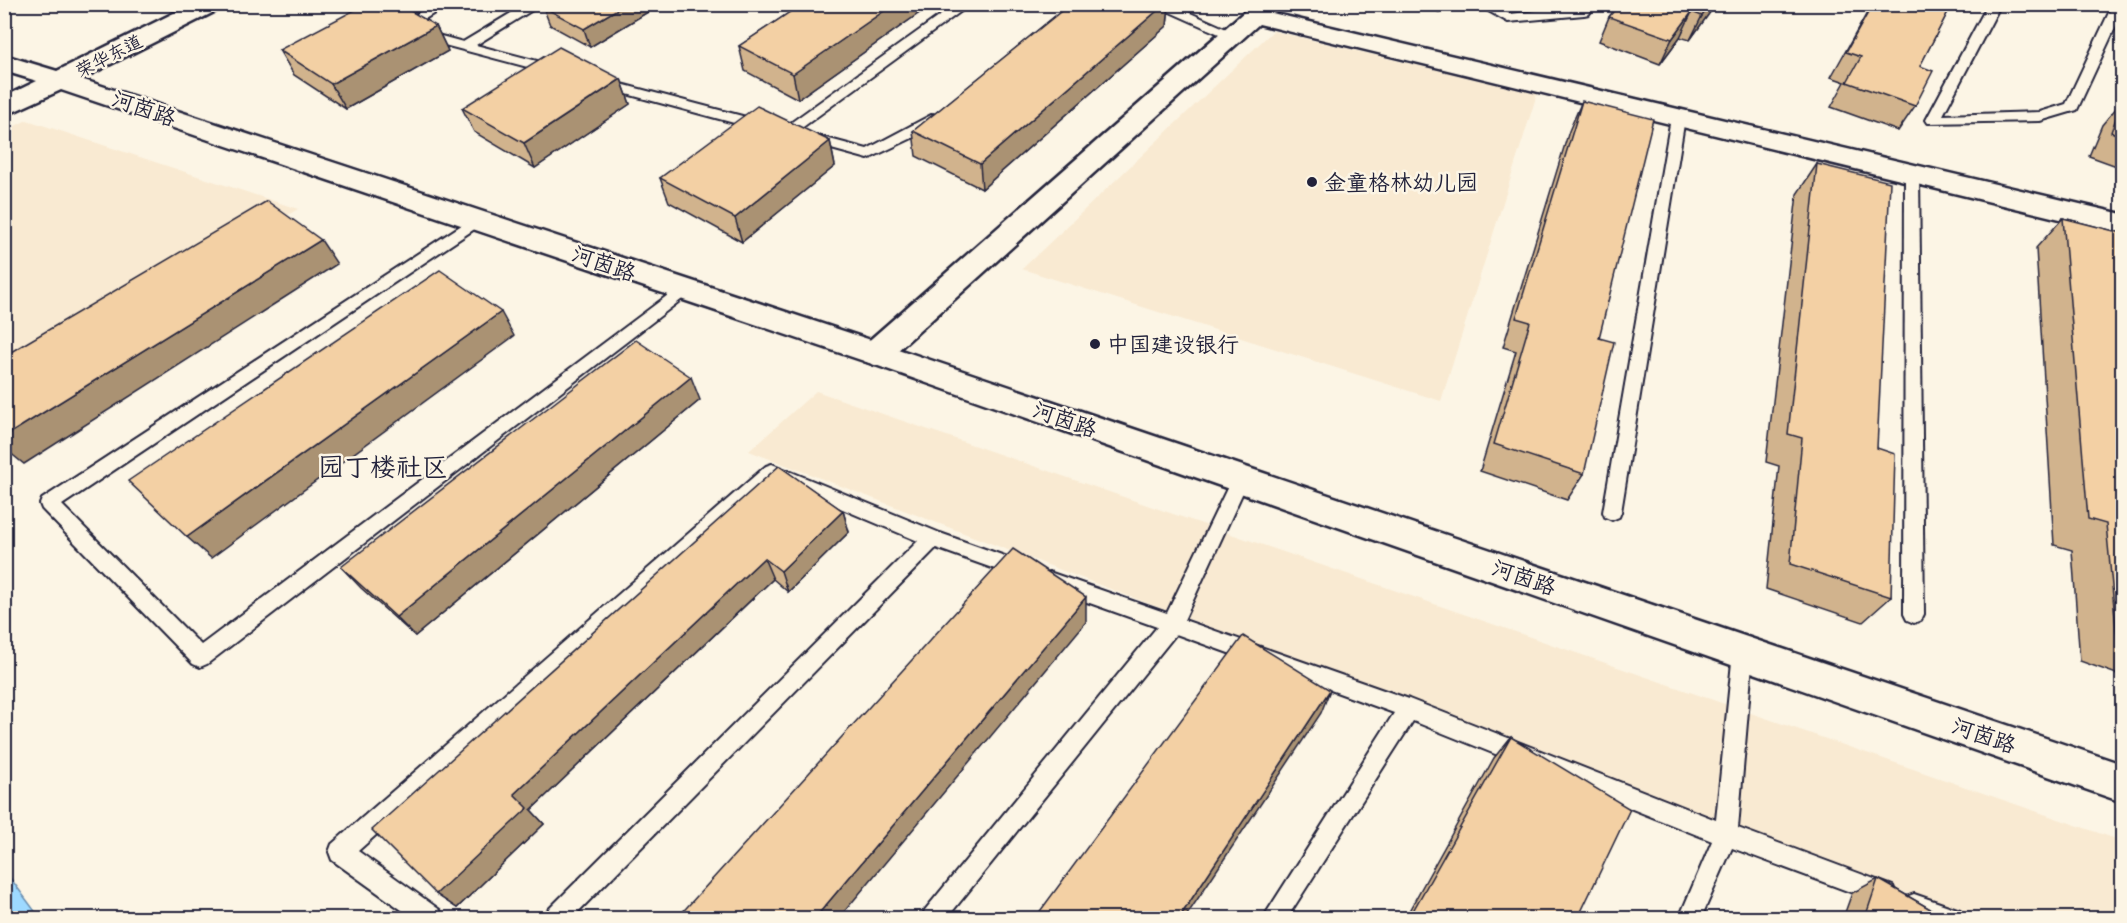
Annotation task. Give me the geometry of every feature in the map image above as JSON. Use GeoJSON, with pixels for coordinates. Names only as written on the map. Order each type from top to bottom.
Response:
{"type":"FeatureCollection","features":[{"type":"Feature","properties":{"kind":"street","name":"荣华东道"},"geometry":{"type":"LineString","coordinates":[[4,108],[212,4]]}},
{"type":"Feature","properties":{"kind":"street"},"geometry":{"type":"LineString","coordinates":[[875,353],[1261,10],[1678,118],[2122,224]]}},
{"type":"Feature","properties":{"kind":"street","name":"河茵路"},"geometry":{"type":"LineString","coordinates":[[4,62],[875,353],[2122,783]]}},
{"type":"Feature","properties":{"kind":"lane"},"geometry":{"type":"LineString","coordinates":[[442,4],[399,28],[568,74]]}},
{"type":"Feature","properties":{"kind":"lane"},"geometry":{"type":"LineString","coordinates":[[465,46],[536,4]]}},
{"type":"Feature","properties":{"kind":"lane"},"geometry":{"type":"LineString","coordinates":[[787,132],[965,4]]}},
{"type":"Feature","properties":{"kind":"lane"},"geometry":{"type":"LineString","coordinates":[[1158,4],[1233,35]]}},
{"type":"Feature","properties":{"kind":"lane"},"geometry":{"type":"LineString","coordinates":[[1482,4],[1508,18],[1584,11],[1590,4]]}},
{"type":"Feature","properties":{"kind":"lane"},"geometry":{"type":"LineString","coordinates":[[1995,4],[1933,120],[2040,117],[2072,107],[2120,4]]}},
{"type":"Feature","properties":{"kind":"lane"},"geometry":{"type":"LineString","coordinates":[[591,80],[868,154],[922,128],[941,113]]}},
{"type":"Feature","properties":{"kind":"lane"},"geometry":{"type":"LineString","coordinates":[[1612,512],[1678,118]]}},
{"type":"Feature","properties":{"kind":"lane"},"geometry":{"type":"LineString","coordinates":[[1912,173],[1914,614]]}},
{"type":"Feature","properties":{"kind":"lane"},"geometry":{"type":"LineString","coordinates":[[477,220],[49,504],[200,658],[686,290]]}},
{"type":"Feature","properties":{"kind":"lane"},"geometry":{"type":"LineString","coordinates":[[432,918],[340,852],[772,471],[933,539],[1409,709],[1726,835],[1952,918]]}},
{"type":"Feature","properties":{"kind":"lane"},"geometry":{"type":"LineString","coordinates":[[933,918],[1172,624],[1240,479]]}},
{"type":"Feature","properties":{"kind":"lane"},"geometry":{"type":"LineString","coordinates":[[556,918],[933,539]]}},
{"type":"Feature","properties":{"kind":"lane"},"geometry":{"type":"LineString","coordinates":[[1690,918],[1726,835],[1743,652]]}},
{"type":"Feature","properties":{"kind":"lane"},"geometry":{"type":"LineString","coordinates":[[1274,918],[1409,709]]}},
{"type":"Feature","properties":{"kind":"shaded area","name":"金童格林幼儿园"},"geometry":{"type":"Polygon","coordinates":[[[1273,31],[1537,94],[1441,401],[1022,269],[1273,31]]]}},
{"type":"Feature","properties":{"kind":"shaded area"},"geometry":{"type":"Polygon","coordinates":[[[27,120],[298,209],[5,383],[5,131],[27,120]]]}},
{"type":"Feature","properties":{"kind":"shaded area"},"geometry":{"type":"Polygon","coordinates":[[[816,391],[2122,841],[2122,918],[1972,918],[749,451],[816,391]]]}},
{"type":"Feature","properties":{"kind":"water"},"geometry":{"type":"Polygon","coordinates":[[[5,871],[40,918],[5,918],[5,871]]]}},
{"type":"Feature","properties":{"kind":"building"},"geometry":{"type":"Polygon","coordinates":[[[366,4],[399,4],[436,26],[331,84],[279,50],[366,4]]]}},
{"type":"Feature","properties":{"kind":"building"},"geometry":{"type":"Polygon","coordinates":[[[548,4],[626,4],[584,29],[543,7],[548,4]]]}},
{"type":"Feature","properties":{"kind":"building"},"geometry":{"type":"Polygon","coordinates":[[[802,4],[894,4],[793,74],[739,46],[802,4]]]}},
{"type":"Feature","properties":{"kind":"building"},"geometry":{"type":"Polygon","coordinates":[[[1070,4],[1165,4],[980,164],[913,131],[1070,4]]]}},
{"type":"Feature","properties":{"kind":"building"},"geometry":{"type":"Polygon","coordinates":[[[1619,4],[1710,4],[1702,16],[1692,12],[1672,39],[1609,17],[1619,4]]]}},
{"type":"Feature","properties":{"kind":"building"},"geometry":{"type":"Polygon","coordinates":[[[1873,4],[1952,4],[1920,66],[1933,71],[1915,106],[1847,82],[1861,57],[1846,52],[1873,4]]]}},
{"type":"Feature","properties":{"kind":"building"},"geometry":{"type":"Polygon","coordinates":[[[559,47],[621,79],[524,143],[462,108],[559,47]]]}},
{"type":"Feature","properties":{"kind":"building"},"geometry":{"type":"Polygon","coordinates":[[[1582,101],[1653,119],[1599,338],[1614,342],[1584,474],[1494,444],[1530,322],[1516,318],[1582,101]]]}},
{"type":"Feature","properties":{"kind":"building"},"geometry":{"type":"Polygon","coordinates":[[[2122,102],[2122,136],[2111,132],[2122,102]]]}},
{"type":"Feature","properties":{"kind":"building"},"geometry":{"type":"Polygon","coordinates":[[[757,106],[830,141],[735,218],[660,178],[757,106]]]}},
{"type":"Feature","properties":{"kind":"building"},"geometry":{"type":"Polygon","coordinates":[[[1817,164],[1890,182],[1877,448],[1895,454],[1891,597],[1790,564],[1802,438],[1788,434],[1817,164]]]}},
{"type":"Feature","properties":{"kind":"building"},"geometry":{"type":"Polygon","coordinates":[[[267,201],[321,240],[4,437],[4,356],[267,201]]]}},
{"type":"Feature","properties":{"kind":"building"},"geometry":{"type":"Polygon","coordinates":[[[2063,218],[2122,233],[2122,640],[2117,638],[2106,524],[2088,519],[2063,218]]]}},
{"type":"Feature","properties":{"kind":"building"},"geometry":{"type":"Polygon","coordinates":[[[440,270],[501,312],[187,537],[128,481],[440,270]]]}},
{"type":"Feature","properties":{"kind":"building"},"geometry":{"type":"Polygon","coordinates":[[[636,340],[691,377],[396,617],[341,567],[636,340]]]}},
{"type":"Feature","properties":{"kind":"building"},"geometry":{"type":"Polygon","coordinates":[[[779,466],[843,511],[781,571],[764,558],[514,794],[528,808],[436,894],[372,830],[779,466]]]}},
{"type":"Feature","properties":{"kind":"building"},"geometry":{"type":"Polygon","coordinates":[[[1013,549],[1086,597],[815,918],[677,918],[1013,549]]]}},
{"type":"Feature","properties":{"kind":"building"},"geometry":{"type":"Polygon","coordinates":[[[1243,636],[1330,690],[1179,918],[1035,918],[1243,636]]]}},
{"type":"Feature","properties":{"kind":"building"},"geometry":{"type":"Polygon","coordinates":[[[1511,737],[1630,809],[1578,918],[1409,918],[1511,737]]]}},
{"type":"Feature","properties":{"kind":"building"},"geometry":{"type":"Polygon","coordinates":[[[1878,879],[1946,918],[1865,918],[1878,879]]]}},
{"type":"Feature","properties":{"kind":"place","name":"金童格林幼儿园"},"geometry":{"type":"Point","coordinates":[1312,182]}},
{"type":"Feature","properties":{"kind":"place","name":"中国建设银行"},"geometry":{"type":"Point","coordinates":[1095,344]}},
{"type":"Feature","properties":{"kind":"district","name":"园丁楼社区"},"geometry":{"type":"Point","coordinates":[383,467]}}]}
